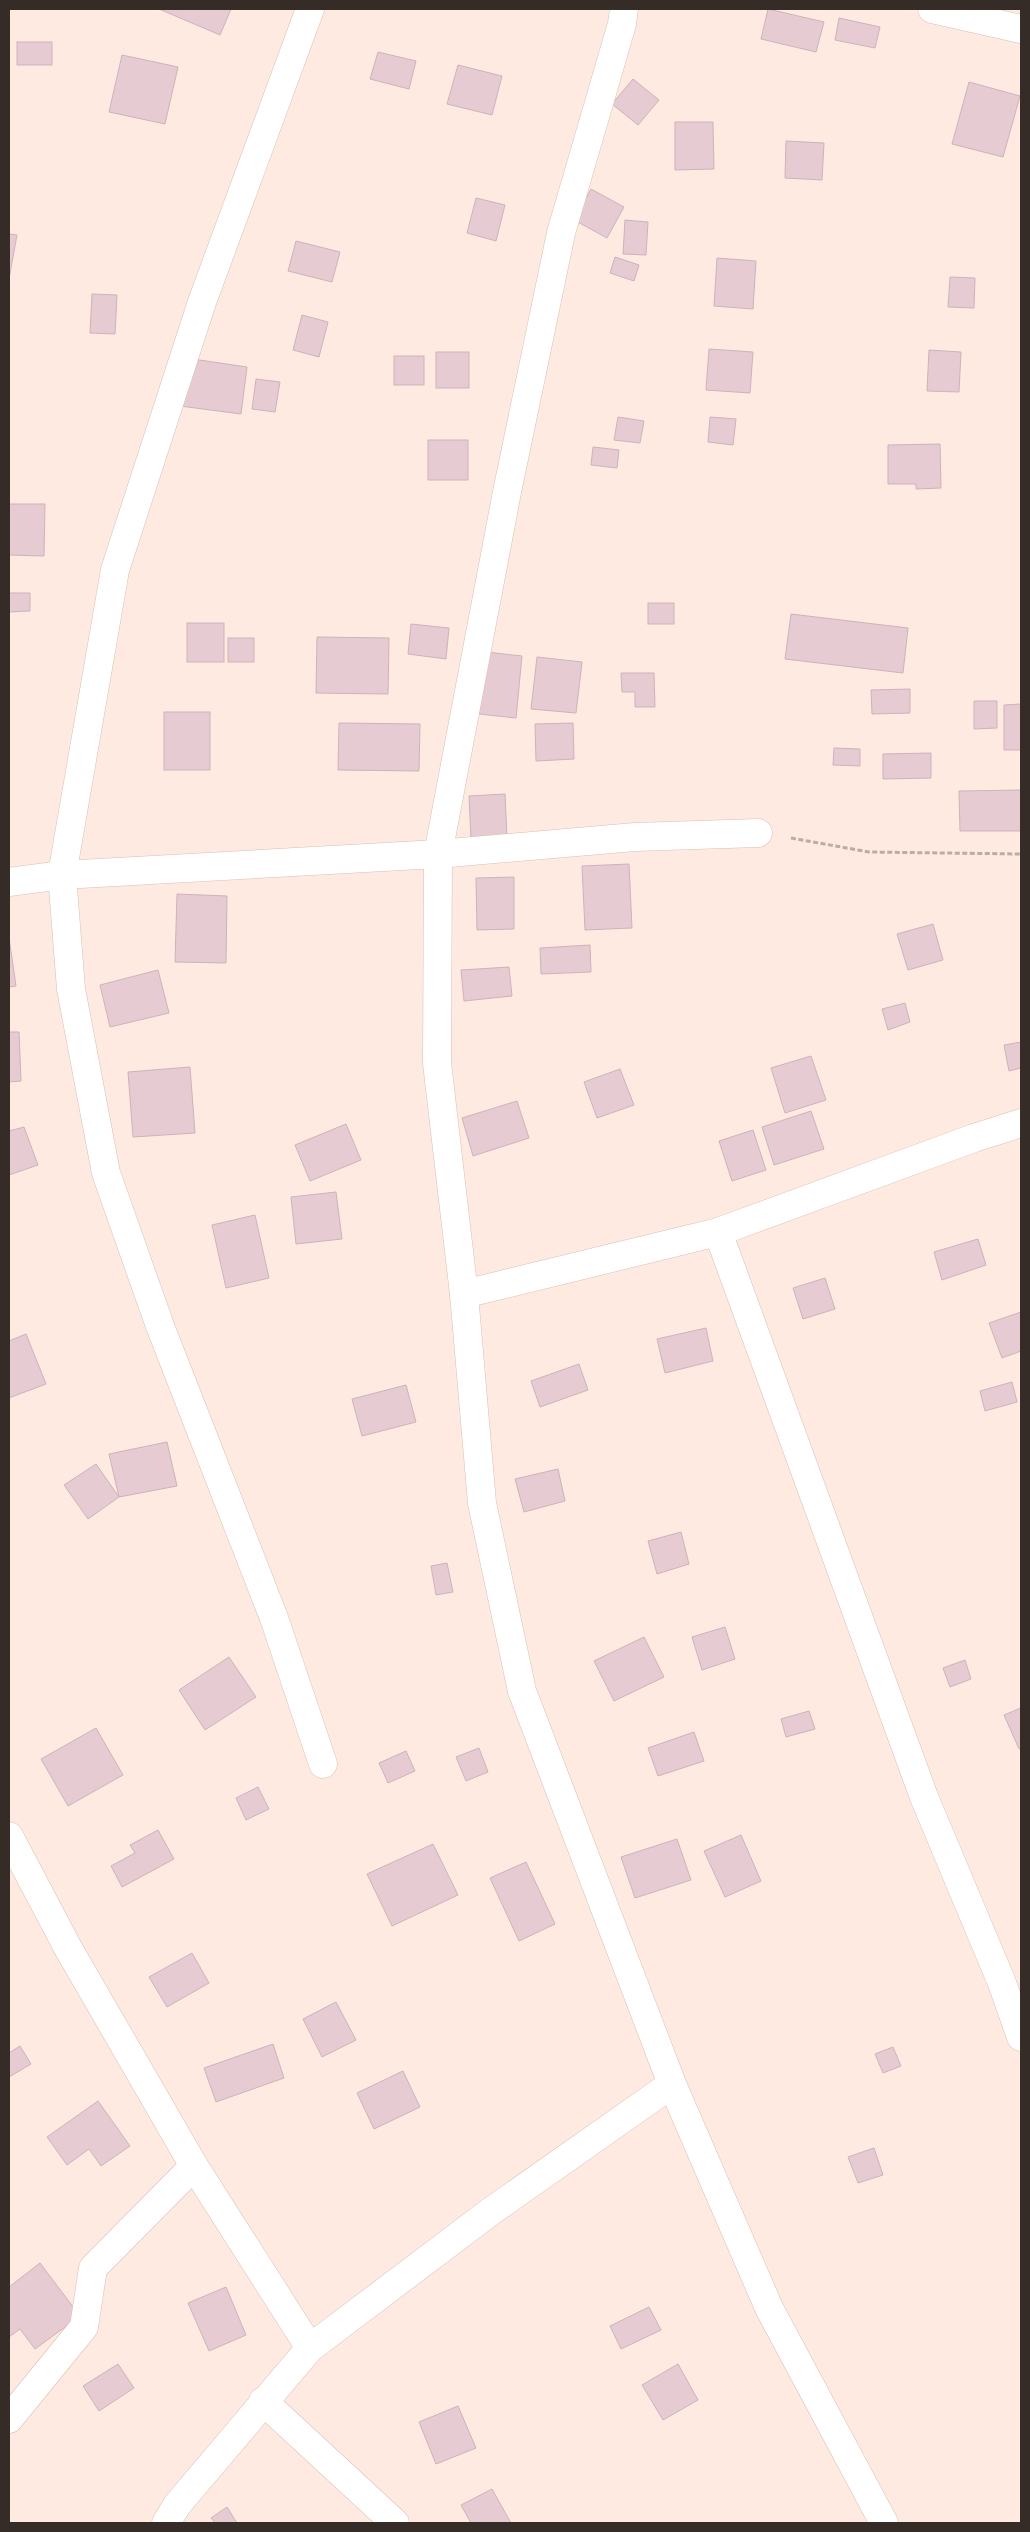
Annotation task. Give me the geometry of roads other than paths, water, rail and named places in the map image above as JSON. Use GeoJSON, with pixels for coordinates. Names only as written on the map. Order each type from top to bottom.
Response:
{"type":"FeatureCollection","features":[{"type":"Feature","properties":{"kind":"street"},"geometry":{"type":"LineString","coordinates":[[310,9],[202,302],[115,570],[62,875],[71,989],[106,1173],[164,1335],[274,1618],[323,1764]]}},
{"type":"Feature","properties":{"kind":"street"},"geometry":{"type":"LineString","coordinates":[[624,9],[622,24],[561,233],[507,492],[438,854],[437,1063],[464,1294],[482,1503],[522,1691],[672,2084],[769,2308],[884,2523]]}},
{"type":"Feature","properties":{"kind":"street"},"geometry":{"type":"LineString","coordinates":[[932,9],[1021,30]]}},
{"type":"Feature","properties":{"kind":"street"},"geometry":{"type":"LineString","coordinates":[[9,882],[62,875],[438,854],[635,837],[758,833]]}},
{"type":"Feature","properties":{"kind":"street"},"geometry":{"type":"LineString","coordinates":[[464,1294],[718,1232],[974,1138],[1021,1123]]}},
{"type":"Feature","properties":{"kind":"street"},"geometry":{"type":"LineString","coordinates":[[718,1232],[924,1797],[1012,1980],[1021,2037]]}},
{"type":"Feature","properties":{"kind":"street"},"geometry":{"type":"LineString","coordinates":[[9,1836],[68,1948],[194,2166],[310,2348]]}},
{"type":"Feature","properties":{"kind":"street"},"geometry":{"type":"LineString","coordinates":[[166,2523],[177,2506],[310,2348],[490,2212],[672,2084]]}},
{"type":"Feature","properties":{"kind":"street"},"geometry":{"type":"LineString","coordinates":[[9,2419],[84,2327],[93,2268],[194,2166]]}},
{"type":"Feature","properties":{"kind":"street"},"geometry":{"type":"LineString","coordinates":[[263,2402],[395,2523]]}}]}
